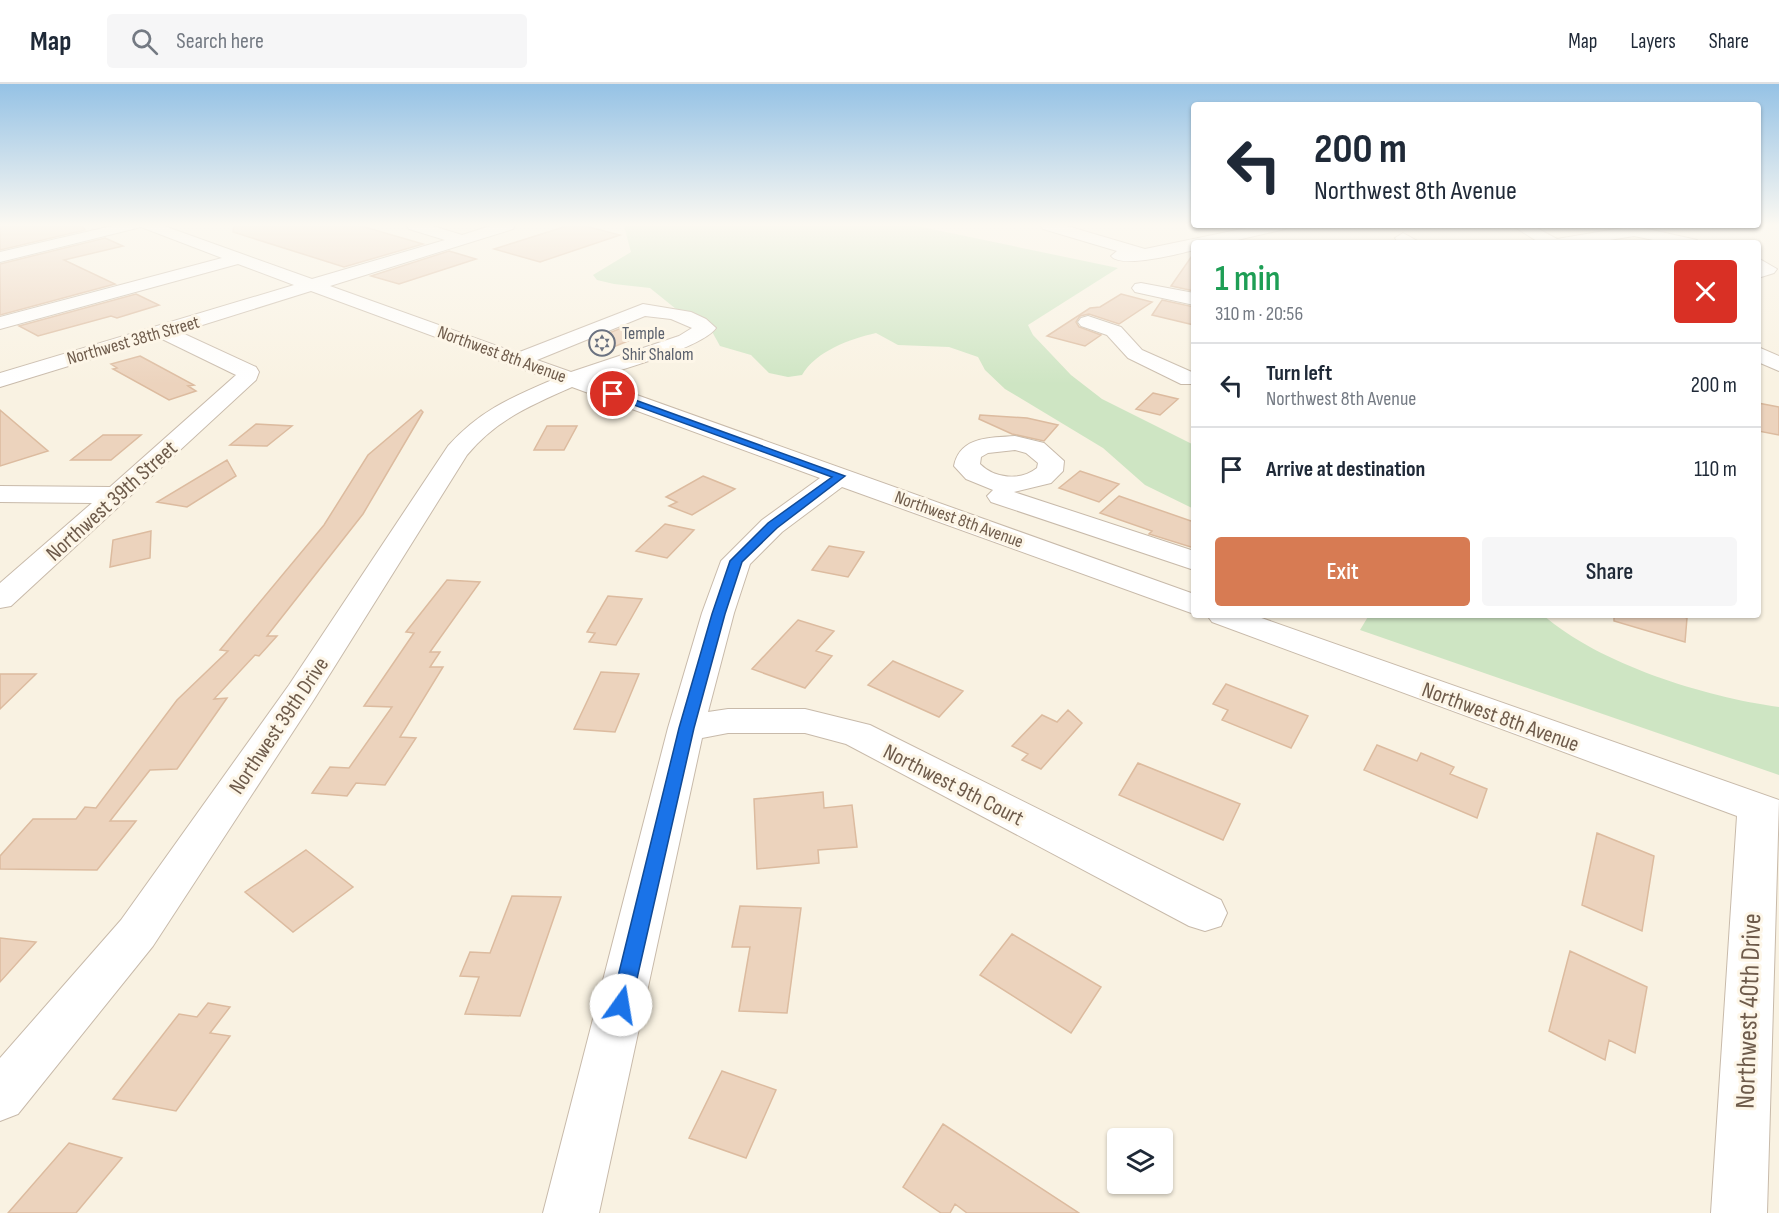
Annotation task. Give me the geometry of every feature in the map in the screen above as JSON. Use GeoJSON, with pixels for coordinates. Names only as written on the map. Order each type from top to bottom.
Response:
{"type":"FeatureCollection","features":[{"type":"Feature","properties":{"kind":"street"},"geometry":{"type":"LineString","coordinates":[[0,323],[165,279]]}},
{"type":"Feature","properties":{"kind":"street","name":"Northwest 8th Avenue"},"geometry":{"type":"LineString","coordinates":[[292,279],[1191,603]]}},
{"type":"Feature","properties":{"kind":"street","name":"Northwest 38th Street"},"geometry":{"type":"LineString","coordinates":[[0,380],[336,279]]}},
{"type":"Feature","properties":{"kind":"street"},"geometry":{"type":"LineString","coordinates":[[1141,288],[1191,298]]}},
{"type":"Feature","properties":{"kind":"street"},"geometry":{"type":"LineString","coordinates":[[517,360],[643,310],[640,298],[634,290]]}},
{"type":"Feature","properties":{"kind":"street","name":"Northwest 39th Drive"},"geometry":{"type":"LineString","coordinates":[[0,1096],[137,933],[301,693],[457,451],[476,429],[508,407],[572,380],[704,332],[705,328],[693,319],[657,310],[643,310]]}},
{"type":"Feature","properties":{"kind":"street"},"geometry":{"type":"LineString","coordinates":[[1088,322],[1114,331],[1135,354],[1191,381]]}},
{"type":"Feature","properties":{"kind":"street","name":"Northwest 39th Street"},"geometry":{"type":"LineString","coordinates":[[0,599],[245,380],[248,372],[162,331]]}},
{"type":"Feature","properties":{"kind":"street"},"geometry":{"type":"LineString","coordinates":[[571,1213],[686,728],[718,614],[736,561],[772,526],[840,476]]}},
{"type":"Feature","properties":{"kind":"street"},"geometry":{"type":"LineString","coordinates":[[966,522],[1000,490],[1191,560]]}},
{"type":"Feature","properties":{"kind":"street"},"geometry":{"type":"LineString","coordinates":[[0,494],[117,495]]}},
{"type":"Feature","properties":{"kind":"street","name":"Northwest 8th Avenue"},"geometry":{"type":"LineString","coordinates":[[1231,618],[1768,812]]}},
{"type":"Feature","properties":{"kind":"street","name":"Northwest 9th Court"},"geometry":{"type":"LineString","coordinates":[[686,728],[728,721],[805,721],[857,734],[1205,912]]}},
{"type":"Feature","properties":{"kind":"street","name":"Northwest 40th Drive"},"geometry":{"type":"LineString","coordinates":[[1739,1213],[1768,812]]}},
{"type":"Feature","properties":{"kind":"green space"},"geometry":{"type":"Polygon","coordinates":[[[1101,279],[1028,325],[1033,335],[1071,375],[1102,399],[1191,444],[1191,508],[1145,485],[1103,448],[1005,389],[985,370],[978,357],[949,347],[898,345],[876,333],[834,347],[816,359],[802,375],[788,377],[769,373],[751,355],[720,346],[710,328],[681,313],[650,288],[597,280],[1101,279]]]}},
{"type":"Feature","properties":{"kind":"green space"},"geometry":{"type":"Polygon","coordinates":[[[1367,618],[1547,618],[1593,649],[1654,676],[1719,695],[1779,707],[1779,775],[1360,630],[1367,618]]]}},
{"type":"Feature","properties":{"kind":"building"},"geometry":{"type":"Polygon","coordinates":[[[0,279],[104,279],[115,284],[0,315],[0,279]]]}},
{"type":"Feature","properties":{"kind":"building"},"geometry":{"type":"Polygon","coordinates":[[[380,279],[415,279],[399,284],[380,279]]]}},
{"type":"Feature","properties":{"kind":"building"},"geometry":{"type":"Polygon","coordinates":[[[1176,279],[1191,279],[1191,290],[1171,286],[1176,279]]]}},
{"type":"Feature","properties":{"kind":"building"},"geometry":{"type":"Polygon","coordinates":[[[136,294],[159,305],[117,318],[111,316],[38,336],[19,326],[136,294]]]}},
{"type":"Feature","properties":{"kind":"building"},"geometry":{"type":"Polygon","coordinates":[[[1121,294],[1152,302],[1119,324],[1089,314],[1080,316],[1076,322],[1079,327],[1101,335],[1085,346],[1047,336],[1090,308],[1100,307],[1121,294]]]}},
{"type":"Feature","properties":{"kind":"building"},"geometry":{"type":"Polygon","coordinates":[[[1162,300],[1191,306],[1191,324],[1152,315],[1162,300]]]}},
{"type":"Feature","properties":{"kind":"building"},"geometry":{"type":"Polygon","coordinates":[[[624,327],[645,334],[611,348],[589,341],[624,327]]]}},
{"type":"Feature","properties":{"kind":"building"},"geometry":{"type":"Polygon","coordinates":[[[140,356],[194,385],[188,386],[196,391],[169,400],[113,369],[117,368],[111,364],[140,356]]]}},
{"type":"Feature","properties":{"kind":"building"},"geometry":{"type":"Polygon","coordinates":[[[1153,393],[1178,399],[1160,415],[1136,409],[1153,393]]]}},
{"type":"Feature","properties":{"kind":"building"},"geometry":{"type":"Polygon","coordinates":[[[1761,404],[1779,407],[1779,435],[1761,432],[1761,404]]]}},
{"type":"Feature","properties":{"kind":"building"},"geometry":{"type":"Polygon","coordinates":[[[0,410],[48,451],[0,466],[0,410]]]}},
{"type":"Feature","properties":{"kind":"building"},"geometry":{"type":"Polygon","coordinates":[[[421,410],[423,412],[363,514],[267,636],[277,636],[259,656],[255,655],[214,699],[227,698],[177,769],[150,770],[110,821],[136,821],[97,870],[0,869],[0,856],[33,819],[76,819],[85,807],[96,808],[177,700],[228,651],[220,650],[324,525],[368,455],[421,410]]]}},
{"type":"Feature","properties":{"kind":"building"},"geometry":{"type":"Polygon","coordinates":[[[980,415],[1027,418],[1058,425],[1044,441],[1012,434],[979,419],[980,415]]]}},
{"type":"Feature","properties":{"kind":"building"},"geometry":{"type":"Polygon","coordinates":[[[256,424],[292,426],[267,446],[230,445],[256,424]]]}},
{"type":"Feature","properties":{"kind":"building"},"geometry":{"type":"Polygon","coordinates":[[[547,426],[577,426],[564,450],[534,450],[547,426]]]}},
{"type":"Feature","properties":{"kind":"building"},"geometry":{"type":"Polygon","coordinates":[[[103,435],[141,435],[111,460],[71,460],[103,435]]]}},
{"type":"Feature","properties":{"kind":"building"},"geometry":{"type":"Polygon","coordinates":[[[227,460],[236,476],[187,507],[157,502],[227,460]]]}},
{"type":"Feature","properties":{"kind":"building"},"geometry":{"type":"Polygon","coordinates":[[[1080,471],[1119,484],[1099,502],[1059,488],[1080,471]]]}},
{"type":"Feature","properties":{"kind":"building"},"geometry":{"type":"Polygon","coordinates":[[[703,476],[735,489],[692,515],[669,506],[677,502],[666,497],[703,476]]]}},
{"type":"Feature","properties":{"kind":"building"},"geometry":{"type":"Polygon","coordinates":[[[1119,496],[1191,521],[1191,547],[1149,534],[1152,531],[1100,513],[1119,496]]]}},
{"type":"Feature","properties":{"kind":"building"},"geometry":{"type":"Polygon","coordinates":[[[665,524],[694,530],[667,558],[636,551],[665,524]]]}},
{"type":"Feature","properties":{"kind":"building"},"geometry":{"type":"Polygon","coordinates":[[[151,531],[150,558],[110,567],[113,540],[151,531]]]}},
{"type":"Feature","properties":{"kind":"building"},"geometry":{"type":"Polygon","coordinates":[[[829,546],[864,552],[848,577],[812,570],[829,546]]]}},
{"type":"Feature","properties":{"kind":"building"},"geometry":{"type":"Polygon","coordinates":[[[447,580],[480,582],[430,652],[440,652],[430,667],[443,667],[400,737],[416,738],[385,785],[356,783],[347,796],[312,793],[330,767],[349,768],[392,707],[364,706],[414,633],[406,632],[447,580]]]}},
{"type":"Feature","properties":{"kind":"building"},"geometry":{"type":"Polygon","coordinates":[[[608,596],[642,599],[616,645],[589,642],[595,633],[587,632],[608,596]]]}},
{"type":"Feature","properties":{"kind":"building"},"geometry":{"type":"Polygon","coordinates":[[[1614,618],[1687,618],[1685,642],[1614,621],[1614,618]]]}},
{"type":"Feature","properties":{"kind":"building"},"geometry":{"type":"Polygon","coordinates":[[[798,620],[834,631],[816,651],[832,656],[805,688],[752,669],[798,620]]]}},
{"type":"Feature","properties":{"kind":"building"},"geometry":{"type":"Polygon","coordinates":[[[893,661],[963,691],[939,717],[868,685],[893,661]]]}},
{"type":"Feature","properties":{"kind":"building"},"geometry":{"type":"Polygon","coordinates":[[[601,672],[639,674],[615,732],[574,729],[601,672]]]}},
{"type":"Feature","properties":{"kind":"building"},"geometry":{"type":"Polygon","coordinates":[[[0,674],[36,674],[0,709],[0,674]]]}},
{"type":"Feature","properties":{"kind":"building"},"geometry":{"type":"Polygon","coordinates":[[[1226,684],[1308,716],[1291,748],[1222,720],[1228,710],[1213,704],[1226,684]]]}},
{"type":"Feature","properties":{"kind":"building"},"geometry":{"type":"Polygon","coordinates":[[[1068,710],[1082,723],[1041,769],[1022,760],[1028,754],[1012,746],[1042,715],[1057,722],[1068,710]]]}},
{"type":"Feature","properties":{"kind":"building"},"geometry":{"type":"Polygon","coordinates":[[[1377,745],[1417,761],[1421,753],[1454,767],[1450,774],[1487,789],[1477,818],[1364,770],[1377,745]]]}},
{"type":"Feature","properties":{"kind":"building"},"geometry":{"type":"Polygon","coordinates":[[[1138,763],[1240,804],[1223,840],[1119,795],[1138,763]]]}},
{"type":"Feature","properties":{"kind":"building"},"geometry":{"type":"Polygon","coordinates":[[[823,792],[824,808],[852,805],[857,847],[818,850],[819,863],[757,869],[754,799],[823,792]]]}},
{"type":"Feature","properties":{"kind":"building"},"geometry":{"type":"Polygon","coordinates":[[[1597,833],[1654,856],[1642,931],[1582,905],[1597,833]]]}},
{"type":"Feature","properties":{"kind":"building"},"geometry":{"type":"Polygon","coordinates":[[[306,850],[353,887],[293,932],[245,892],[306,850]]]}},
{"type":"Feature","properties":{"kind":"building"},"geometry":{"type":"Polygon","coordinates":[[[512,896],[561,897],[520,1016],[465,1014],[479,977],[460,976],[470,952],[490,953],[512,896]]]}},
{"type":"Feature","properties":{"kind":"building"},"geometry":{"type":"Polygon","coordinates":[[[740,906],[801,908],[787,1013],[739,1011],[750,947],[732,947],[740,906]]]}},
{"type":"Feature","properties":{"kind":"building"},"geometry":{"type":"Polygon","coordinates":[[[1012,934],[1101,987],[1071,1033],[980,975],[1012,934]]]}},
{"type":"Feature","properties":{"kind":"building"},"geometry":{"type":"Polygon","coordinates":[[[0,938],[36,942],[0,982],[0,938]]]}},
{"type":"Feature","properties":{"kind":"building"},"geometry":{"type":"Polygon","coordinates":[[[1570,951],[1647,987],[1635,1053],[1609,1040],[1605,1060],[1549,1031],[1570,951]]]}},
{"type":"Feature","properties":{"kind":"building"},"geometry":{"type":"Polygon","coordinates":[[[208,1003],[230,1007],[210,1033],[230,1036],[176,1111],[113,1099],[179,1014],[197,1017],[208,1003]]]}},
{"type":"Feature","properties":{"kind":"building"},"geometry":{"type":"Polygon","coordinates":[[[722,1071],[776,1090],[746,1158],[689,1138],[722,1071]]]}},
{"type":"Feature","properties":{"kind":"building"},"geometry":{"type":"Polygon","coordinates":[[[943,1124],[1079,1213],[967,1213],[955,1204],[950,1213],[941,1213],[903,1187],[943,1124]]]}},
{"type":"Feature","properties":{"kind":"building"},"geometry":{"type":"Polygon","coordinates":[[[69,1143],[122,1158],[76,1213],[8,1213],[69,1143]]]}},
{"type":"Feature","properties":{"kind":"place","name":"Temple Shir Shalom"},"geometry":{"type":"Point","coordinates":[602,343]}},
{"type":"Feature","properties":{"kind":"route"},"geometry":{"type":"LineString","coordinates":[[613,394],[840,476],[772,526],[736,561],[718,614],[686,728],[621,1005]]}}]}
